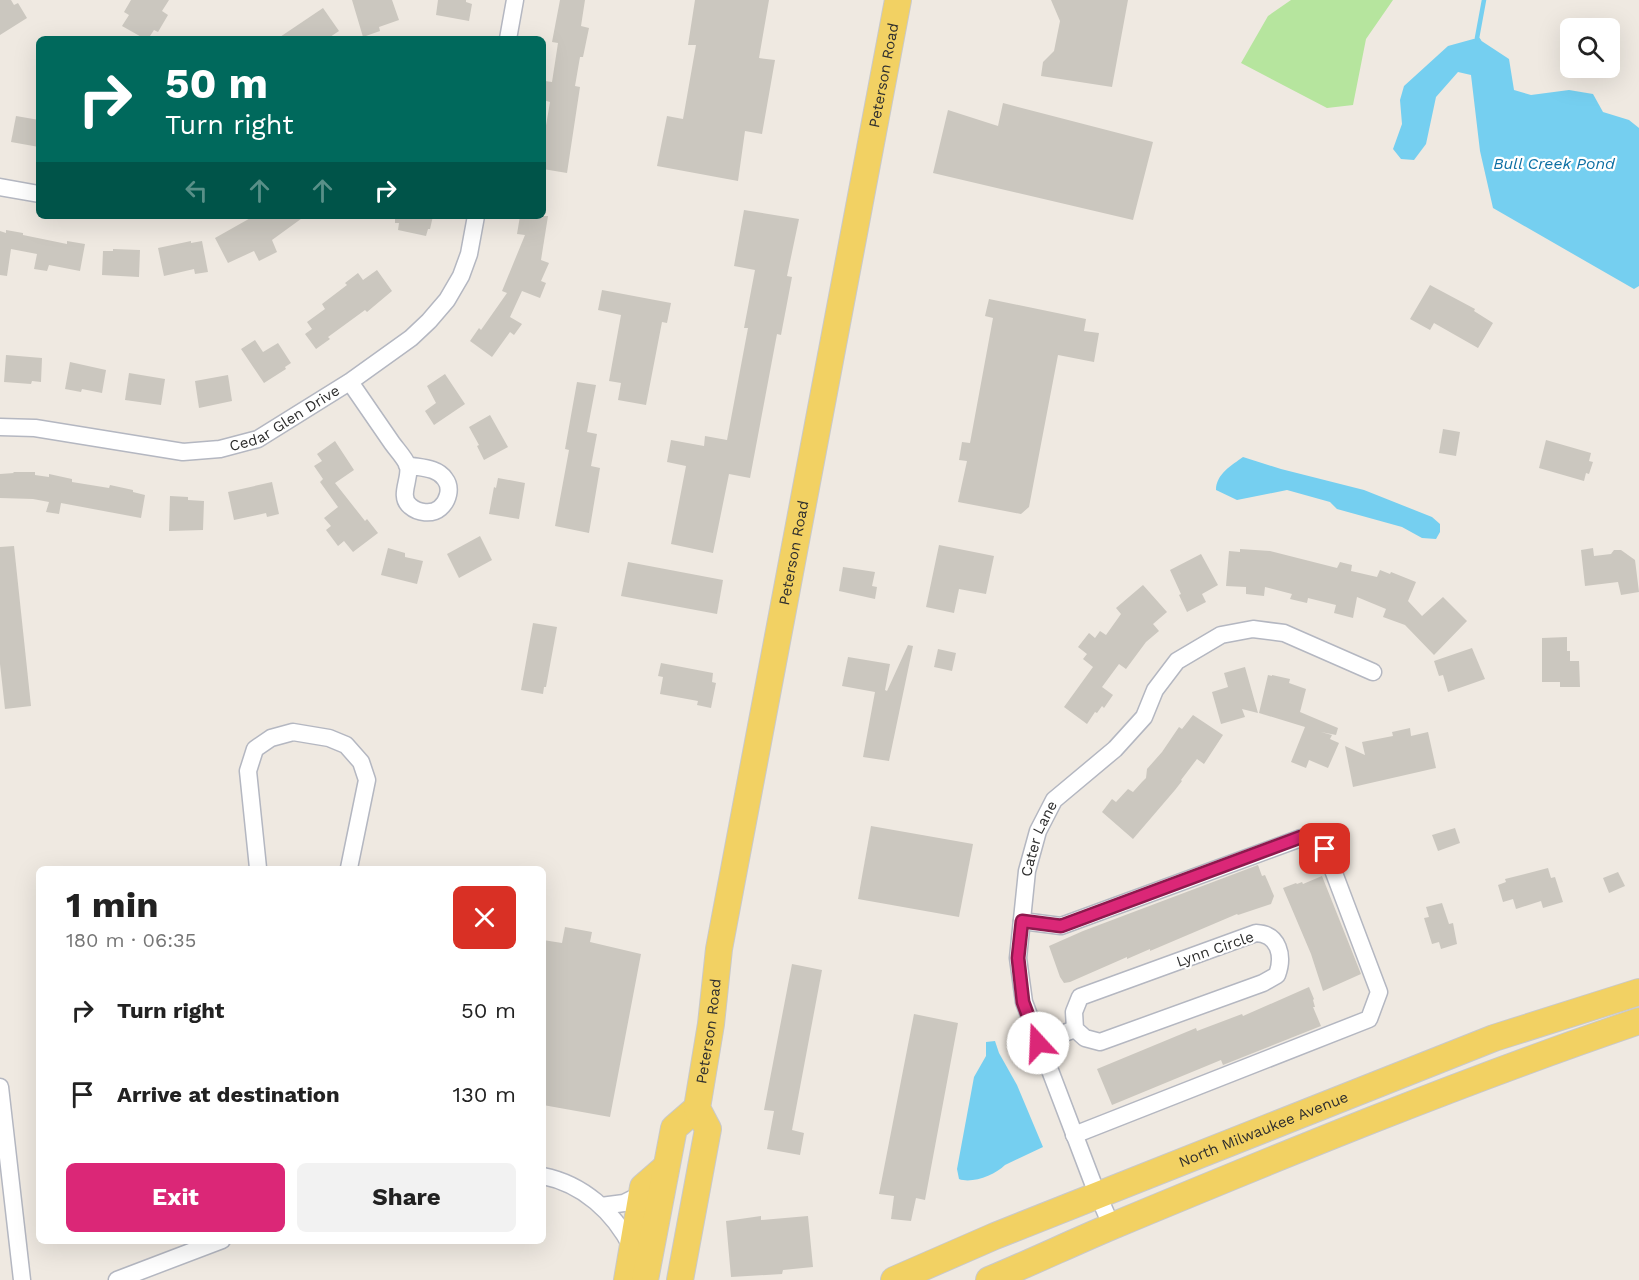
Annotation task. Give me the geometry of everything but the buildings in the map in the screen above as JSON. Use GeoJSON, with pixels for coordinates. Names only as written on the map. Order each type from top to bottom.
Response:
{"type":"FeatureCollection","features":[{"type":"Feature","properties":{"kind":"main road","name":"Peterson Road"},"geometry":{"type":"LineString","coordinates":[[684,1274],[708,1129],[697,1108],[711,1024],[721,940],[898,0]]}},
{"type":"Feature","properties":{"kind":"main road","name":"North Milwaukee Avenue"},"geometry":{"type":"LineString","coordinates":[[894,1280],[995,1236],[1494,1038],[1639,992]]}},
{"type":"Feature","properties":{"kind":"main road"},"geometry":{"type":"LineString","coordinates":[[990,1280],[1112,1227],[1531,1058],[1639,1021]]}},
{"type":"Feature","properties":{"kind":"main road"},"geometry":{"type":"LineString","coordinates":[[645,1280],[674,1128],[697,1108]]}},
{"type":"Feature","properties":{"kind":"main road"},"geometry":{"type":"LineString","coordinates":[[627,1280],[643,1187],[666,1167]]}},
{"type":"Feature","properties":{"kind":"street"},"geometry":{"type":"LineString","coordinates":[[509,36],[515,0]]}},
{"type":"Feature","properties":{"kind":"street"},"geometry":{"type":"LineString","coordinates":[[0,187],[36,193]]}},
{"type":"Feature","properties":{"kind":"street","name":"Cedar Glen Drive"},"geometry":{"type":"LineString","coordinates":[[0,426],[35,428],[173,451],[207,451],[239,446],[258,439],[350,382],[411,338],[442,307],[454,290],[466,263],[475,219]]}},
{"type":"Feature","properties":{"kind":"street"},"geometry":{"type":"LineString","coordinates":[[350,382],[407,465]]}},
{"type":"Feature","properties":{"kind":"street","name":"Cater Lane"},"geometry":{"type":"LineString","coordinates":[[1112,1227],[1023,1002],[1018,958],[1027,871],[1038,831],[1054,800],[1115,749],[1144,717],[1155,690],[1177,661],[1221,634],[1252,629],[1284,633],[1373,672]]}},
{"type":"Feature","properties":{"kind":"street"},"geometry":{"type":"LineString","coordinates":[[258,866],[248,771],[255,749],[272,738],[293,732],[329,738],[346,745],[361,762],[367,780],[349,866]]}},
{"type":"Feature","properties":{"kind":"street"},"geometry":{"type":"LineString","coordinates":[[1022,921],[1061,926],[1301,837],[1325,849],[1379,992],[1369,1019],[1074,1135]]}},
{"type":"Feature","properties":{"kind":"street","name":"Lynn Circle"},"geometry":{"type":"LineString","coordinates":[[1256,933],[1266,933],[1275,940],[1281,963],[1277,975],[1263,982],[1100,1042],[1084,1038],[1075,1029],[1074,1012],[1080,997],[1256,933]]}},
{"type":"Feature","properties":{"kind":"street"},"geometry":{"type":"LineString","coordinates":[[1038,1043],[1075,1029]]}},
{"type":"Feature","properties":{"kind":"street"},"geometry":{"type":"LineString","coordinates":[[0,1088],[22,1280]]}},
{"type":"Feature","properties":{"kind":"street"},"geometry":{"type":"LineString","coordinates":[[546,1177],[557,1179],[584,1192],[602,1206],[622,1227],[632,1248]]}},
{"type":"Feature","properties":{"kind":"street"},"geometry":{"type":"LineString","coordinates":[[602,1206],[624,1203],[642,1194]]}},
{"type":"Feature","properties":{"kind":"street"},"geometry":{"type":"LineString","coordinates":[[117,1280],[212,1244]]}},
{"type":"Feature","properties":{"kind":"green space"},"geometry":{"type":"Polygon","coordinates":[[[1291,0],[1393,0],[1366,39],[1353,105],[1327,108],[1241,63],[1268,16],[1291,0]]]}},
{"type":"Feature","properties":{"kind":"water","name":"Bull Creek Pond"},"geometry":{"type":"Polygon","coordinates":[[[1477,38],[1509,59],[1514,90],[1531,95],[1569,90],[1593,94],[1603,112],[1629,120],[1639,128],[1639,286],[1634,289],[1493,208],[1480,151],[1471,75],[1458,72],[1436,97],[1426,144],[1414,160],[1401,159],[1393,149],[1402,124],[1400,100],[1404,86],[1448,46],[1477,38]]]}},
{"type":"Feature","properties":{"kind":"water"},"geometry":{"type":"Polygon","coordinates":[[[1243,457],[1364,490],[1432,517],[1440,524],[1440,532],[1436,539],[1422,538],[1402,527],[1337,509],[1330,502],[1287,490],[1237,500],[1216,490],[1222,475],[1243,457]]]}},
{"type":"Feature","properties":{"kind":"water"},"geometry":{"type":"Polygon","coordinates":[[[995,1041],[1017,1085],[1043,1147],[983,1178],[959,1179],[957,1169],[974,1077],[986,1056],[986,1042],[995,1041]]]}},
{"type":"Feature","properties":{"kind":"waterway"},"geometry":{"type":"LineString","coordinates":[[1479,41],[1477,38],[1484,0]]}},
{"type":"Feature","properties":{"kind":"route"},"geometry":{"type":"LineString","coordinates":[[1038,1043],[1023,1002],[1018,958],[1022,921],[1061,926],[1301,837],[1325,849]]}}]}
